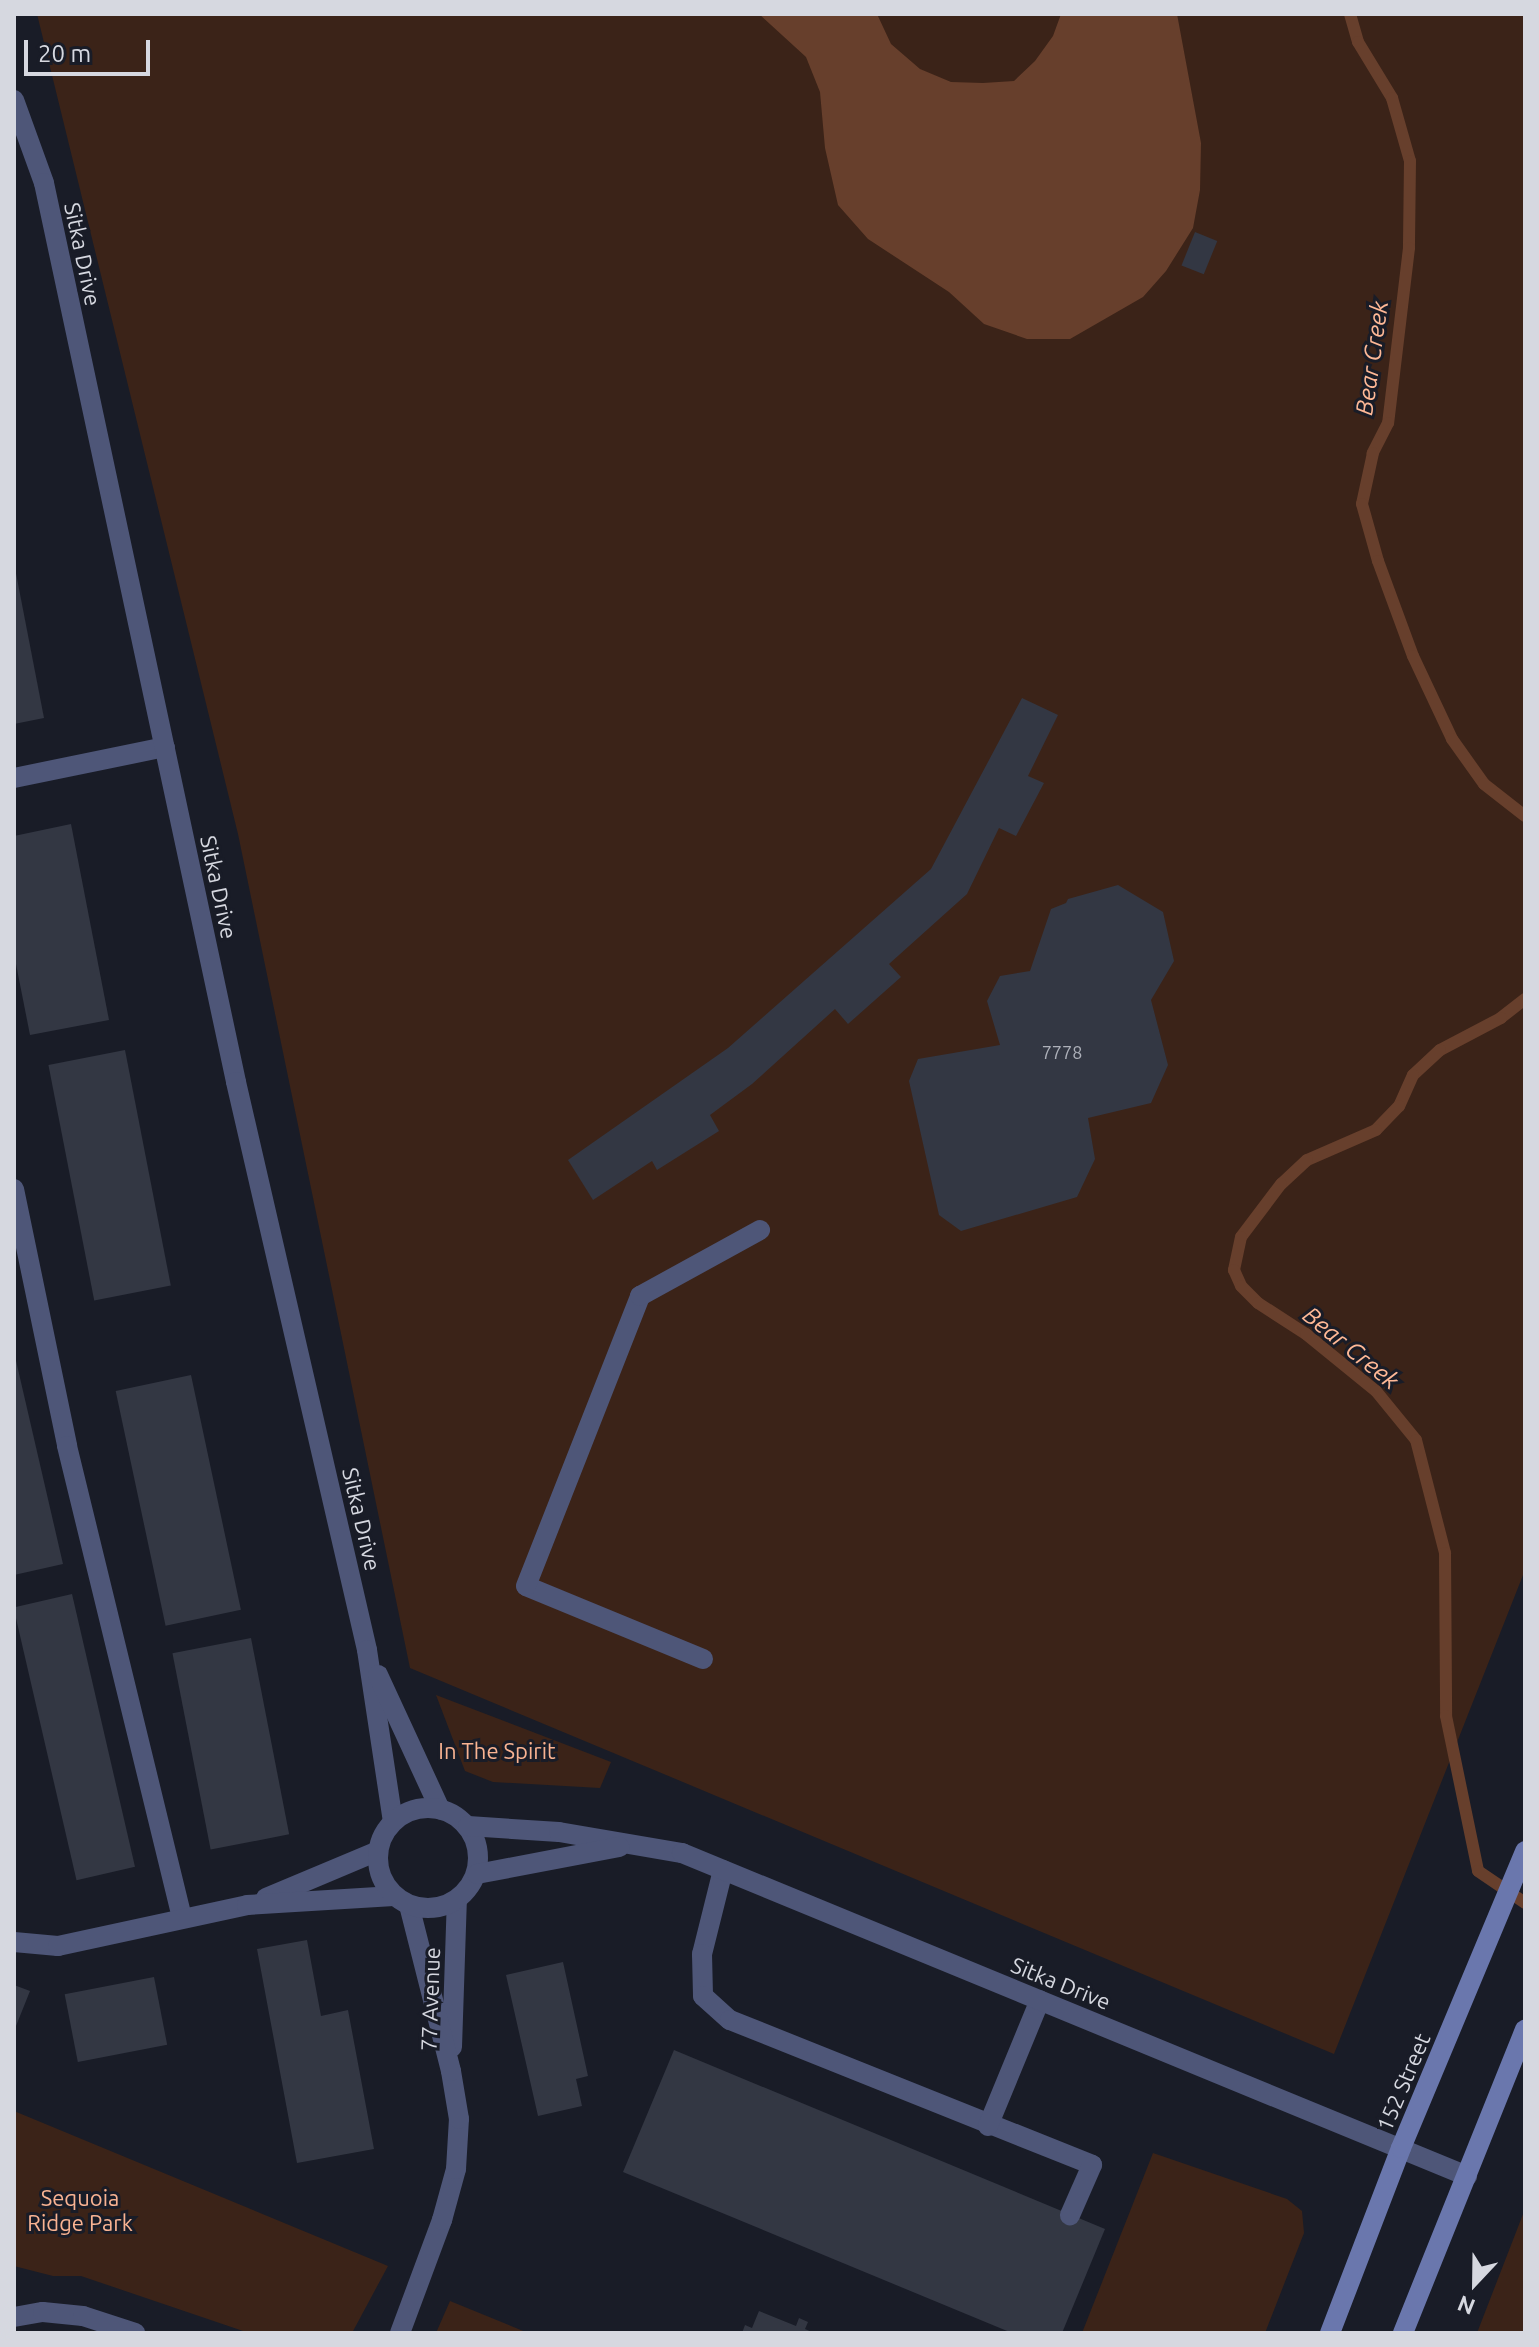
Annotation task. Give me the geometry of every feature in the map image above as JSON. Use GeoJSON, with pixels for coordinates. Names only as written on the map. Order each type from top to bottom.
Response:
{"type":"FeatureCollection","features":[{"type":"Feature","properties":{"kind":"main road","name":"152 Street"},"geometry":{"type":"LineString","coordinates":[[1330,2333],[1401,2148],[1525,1851]]}},
{"type":"Feature","properties":{"kind":"main road"},"geometry":{"type":"LineString","coordinates":[[1403,2333],[1525,2030]]}},
{"type":"Feature","properties":{"kind":"street"},"geometry":{"type":"LineString","coordinates":[[14,100],[20,128]]}},
{"type":"Feature","properties":{"kind":"street","name":"Sitka Drive"},"geometry":{"type":"LineString","coordinates":[[20,128],[44,183],[236,1082],[367,1650],[393,1821]]}},
{"type":"Feature","properties":{"kind":"street"},"geometry":{"type":"LineString","coordinates":[[14,778],[165,747]]}},
{"type":"Feature","properties":{"kind":"street"},"geometry":{"type":"LineString","coordinates":[[14,1189],[67,1446],[182,1917]]}},
{"type":"Feature","properties":{"kind":"street"},"geometry":{"type":"LineString","coordinates":[[703,1659],[526,1586],[640,1296],[760,1230]]}},
{"type":"Feature","properties":{"kind":"street","name":"Sitka Drive"},"geometry":{"type":"LineString","coordinates":[[367,1650],[440,1809]]}},
{"type":"Feature","properties":{"kind":"street"},"geometry":{"type":"LineString","coordinates":[[14,1942],[58,1946],[107,1938],[182,1917],[247,1905],[401,1901],[425,1909],[457,1900],[477,1874],[479,1857],[468,1826],[455,1815],[440,1809],[407,1812],[393,1821],[378,1851],[378,1867],[401,1901]]}},
{"type":"Feature","properties":{"kind":"street","name":"Sitka Drive"},"geometry":{"type":"LineString","coordinates":[[468,1826],[559,1832],[682,1853],[1467,2176]]}},
{"type":"Feature","properties":{"kind":"street","name":"Sitka Drive"},"geometry":{"type":"LineString","coordinates":[[477,1874],[635,1844]]}},
{"type":"Feature","properties":{"kind":"street"},"geometry":{"type":"LineString","coordinates":[[247,1905],[378,1851]]}},
{"type":"Feature","properties":{"kind":"street"},"geometry":{"type":"LineString","coordinates":[[723,1870],[702,1954],[703,1996],[730,2020],[988,2126],[1092,2165],[1070,2215]]}},
{"type":"Feature","properties":{"kind":"street","name":"77 Avenue"},"geometry":{"type":"LineString","coordinates":[[451,2071],[457,1900]]}},
{"type":"Feature","properties":{"kind":"street","name":"77 Avenue"},"geometry":{"type":"LineString","coordinates":[[401,1901],[451,2071]]}},
{"type":"Feature","properties":{"kind":"street"},"geometry":{"type":"LineString","coordinates":[[988,2126],[1040,2000]]}},
{"type":"Feature","properties":{"kind":"street"},"geometry":{"type":"LineString","coordinates":[[400,2333],[442,2220],[456,2169],[459,2119],[451,2071]]}},
{"type":"Feature","properties":{"kind":"street"},"geometry":{"type":"LineString","coordinates":[[14,2317],[43,2312],[83,2316],[135,2333]]}},
{"type":"Feature","properties":{"kind":"green space"},"geometry":{"type":"Polygon","coordinates":[[[37,14],[1525,14],[1525,1570],[1334,2054],[410,1668],[238,834],[37,14]]]}},
{"type":"Feature","properties":{"kind":"green space","name":"In The Spirit"},"geometry":{"type":"Polygon","coordinates":[[[436,1695],[611,1762],[600,1788],[493,1782],[465,1771],[436,1695]]]}},
{"type":"Feature","properties":{"kind":"green space","name":"Sequoia Ridge Park"},"geometry":{"type":"Polygon","coordinates":[[[14,2111],[388,2266],[352,2333],[249,2333],[81,2276],[53,2276],[14,2266],[14,2111]]]}},
{"type":"Feature","properties":{"kind":"green space"},"geometry":{"type":"Polygon","coordinates":[[[1153,2153],[1287,2199],[1302,2211],[1304,2233],[1265,2333],[1082,2333],[1153,2153]]]}},
{"type":"Feature","properties":{"kind":"green space"},"geometry":{"type":"Polygon","coordinates":[[[1525,2209],[1525,2333],[1477,2333],[1525,2209]]]}},
{"type":"Feature","properties":{"kind":"green space"},"geometry":{"type":"Polygon","coordinates":[[[450,2301],[528,2333],[436,2333],[450,2301]]]}},
{"type":"Feature","properties":{"kind":"shaded area"},"geometry":{"type":"Polygon","coordinates":[[[759,14],[877,14],[891,44],[920,69],[951,82],[983,83],[1014,81],[1035,61],[1053,36],[1061,14],[1177,14],[1201,143],[1200,190],[1193,228],[1166,271],[1143,297],[1070,339],[1027,339],[984,324],[949,292],[868,239],[838,205],[825,148],[820,92],[806,57],[759,14]]]}},
{"type":"Feature","properties":{"kind":"building"},"geometry":{"type":"Polygon","coordinates":[[[1195,232],[1217,241],[1204,274],[1182,265],[1195,232]]]}},
{"type":"Feature","properties":{"kind":"building"},"geometry":{"type":"Polygon","coordinates":[[[14,563],[44,718],[14,724],[14,563]]]}},
{"type":"Feature","properties":{"kind":"building"},"geometry":{"type":"Polygon","coordinates":[[[1022,698],[1058,715],[1028,776],[1044,783],[1016,836],[999,828],[967,894],[889,964],[901,977],[848,1024],[835,1009],[752,1084],[710,1115],[719,1131],[657,1170],[652,1161],[593,1200],[568,1160],[728,1048],[931,869],[1022,698]]]}},
{"type":"Feature","properties":{"kind":"building"},"geometry":{"type":"Polygon","coordinates":[[[71,824],[109,1020],[30,1035],[14,954],[14,836],[71,824]]]}},
{"type":"Feature","properties":{"kind":"building"},"geometry":{"type":"Polygon","coordinates":[[[1118,885],[1163,912],[1174,961],[1151,1000],[1168,1065],[1151,1103],[1088,1118],[1095,1159],[1077,1197],[961,1231],[939,1215],[909,1081],[918,1059],[1000,1045],[987,1001],[1000,976],[1030,971],[1051,909],[1066,903],[1068,899],[1118,885]]]}},
{"type":"Feature","properties":{"kind":"building"},"geometry":{"type":"Polygon","coordinates":[[[125,1050],[171,1286],[94,1300],[48,1065],[125,1050]]]}},
{"type":"Feature","properties":{"kind":"building"},"geometry":{"type":"Polygon","coordinates":[[[14,1352],[63,1564],[14,1575],[14,1352]]]}},
{"type":"Feature","properties":{"kind":"building"},"geometry":{"type":"Polygon","coordinates":[[[191,1375],[241,1610],[166,1626],[116,1391],[191,1375]]]}},
{"type":"Feature","properties":{"kind":"building"},"geometry":{"type":"Polygon","coordinates":[[[72,1594],[135,1867],[77,1880],[14,1609],[72,1594]]]}},
{"type":"Feature","properties":{"kind":"building"},"geometry":{"type":"Polygon","coordinates":[[[251,1638],[289,1834],[211,1850],[172,1653],[251,1638]]]}},
{"type":"Feature","properties":{"kind":"building"},"geometry":{"type":"Polygon","coordinates":[[[307,1940],[321,2016],[348,2010],[374,2149],[297,2163],[257,1949],[307,1940]]]}},
{"type":"Feature","properties":{"kind":"building"},"geometry":{"type":"Polygon","coordinates":[[[563,1962],[588,2076],[576,2079],[582,2106],[538,2116],[506,1975],[563,1962]]]}},
{"type":"Feature","properties":{"kind":"building"},"geometry":{"type":"Polygon","coordinates":[[[154,1977],[167,2045],[78,2062],[65,1994],[154,1977]]]}},
{"type":"Feature","properties":{"kind":"building"},"geometry":{"type":"Polygon","coordinates":[[[14,1985],[30,1991],[14,2031],[14,1985]]]}},
{"type":"Feature","properties":{"kind":"building"},"geometry":{"type":"Polygon","coordinates":[[[674,2050],[1105,2229],[1062,2333],[1012,2333],[623,2172],[674,2050]]]}},
{"type":"Feature","properties":{"kind":"building"},"geometry":{"type":"Polygon","coordinates":[[[759,2311],[796,2326],[799,2318],[808,2322],[805,2329],[814,2333],[742,2333],[745,2325],[752,2328],[759,2311]]]}},
{"type":"Feature","properties":{"kind":"waterway","name":"Bear Creek"},"geometry":{"type":"LineString","coordinates":[[1350,14],[1358,42],[1392,98],[1410,161],[1409,248],[1388,423],[1373,453],[1362,504],[1378,561],[1413,656],[1452,739],[1484,784],[1525,816]]}},
{"type":"Feature","properties":{"kind":"waterway","name":"Bear Creek"},"geometry":{"type":"LineString","coordinates":[[1525,999],[1501,1018],[1440,1050],[1413,1075],[1399,1106],[1376,1130],[1307,1160],[1281,1184],[1241,1237],[1234,1270],[1241,1286],[1258,1303],[1306,1334],[1376,1391],[1416,1440],[1445,1553],[1446,1716],[1478,1871],[1525,1903]]}}]}
